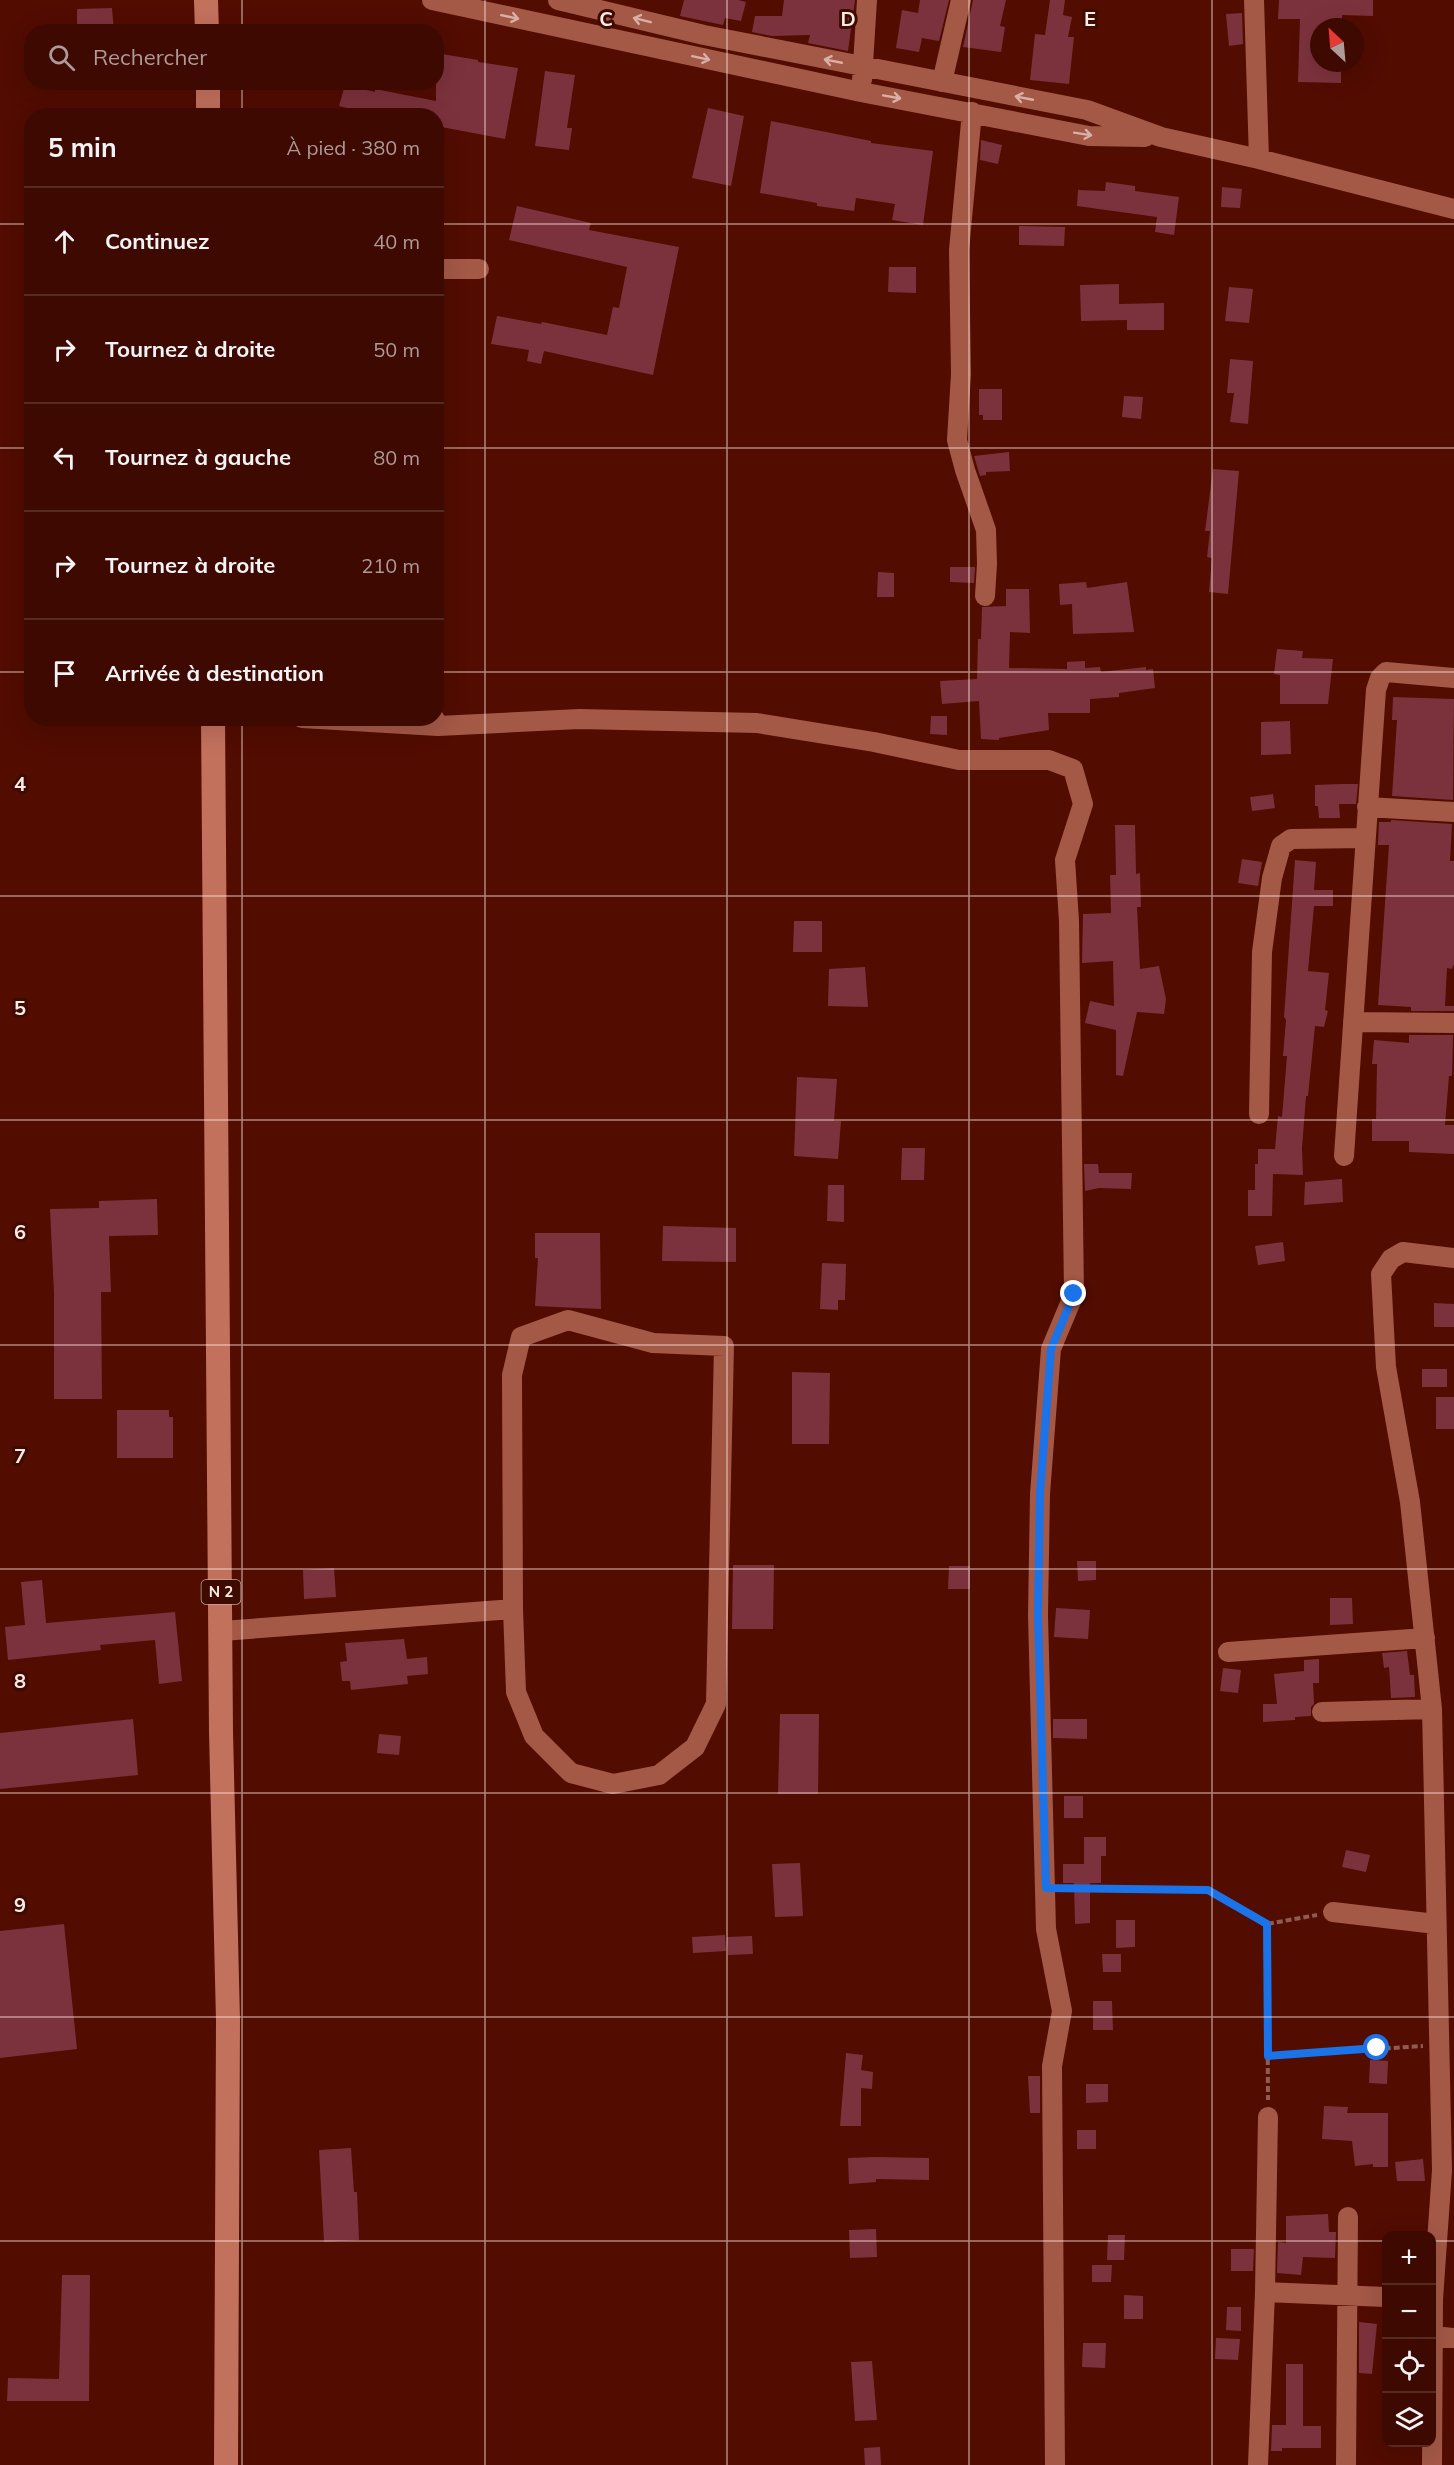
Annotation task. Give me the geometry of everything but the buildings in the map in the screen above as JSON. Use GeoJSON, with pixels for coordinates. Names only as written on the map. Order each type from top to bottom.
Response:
{"type":"FeatureCollection","features":[{"type":"Feature","properties":{"kind":"main road"},"geometry":{"type":"LineString","coordinates":[[206,0],[207,24]]}},
{"type":"Feature","properties":{"kind":"main road"},"geometry":{"type":"LineString","coordinates":[[208,90],[208,108]]}},
{"type":"Feature","properties":{"kind":"main road","name":"N 2"},"geometry":{"type":"LineString","coordinates":[[213,726],[221,1732],[228,2020],[226,2465]]}},
{"type":"Feature","properties":{"kind":"street"},"geometry":{"type":"LineString","coordinates":[[432,0],[861,92],[1089,136],[1161,137]]}},
{"type":"Feature","properties":{"kind":"street"},"geometry":{"type":"LineString","coordinates":[[558,0],[704,35],[1087,110],[1161,137],[1259,159],[1454,209]]}},
{"type":"Feature","properties":{"kind":"street"},"geometry":{"type":"LineString","coordinates":[[861,92],[867,0]]}},
{"type":"Feature","properties":{"kind":"street"},"geometry":{"type":"LineString","coordinates":[[942,82],[961,0]]}},
{"type":"Feature","properties":{"kind":"street"},"geometry":{"type":"LineString","coordinates":[[1254,0],[1259,159]]}},
{"type":"Feature","properties":{"kind":"street"},"geometry":{"type":"LineString","coordinates":[[972,112],[959,250],[961,374],[957,440],[986,530],[985,596]]}},
{"type":"Feature","properties":{"kind":"street"},"geometry":{"type":"LineString","coordinates":[[444,269],[479,269]]}},
{"type":"Feature","properties":{"kind":"street"},"geometry":{"type":"LineString","coordinates":[[1344,1156],[1376,690],[1380,678],[1386,672],[1454,678]]}},
{"type":"Feature","properties":{"kind":"street"},"geometry":{"type":"LineString","coordinates":[[444,722],[579,719],[757,723],[874,742],[959,760],[1049,760],[1073,769],[1083,804],[1065,860],[1069,921],[1074,1294],[1051,1349],[1040,1494],[1038,1615],[1046,1929],[1062,2011],[1052,2066],[1055,2465]]}},
{"type":"Feature","properties":{"kind":"street"},"geometry":{"type":"LineString","coordinates":[[1367,807],[1454,812]]}},
{"type":"Feature","properties":{"kind":"street"},"geometry":{"type":"LineString","coordinates":[[1259,1114],[1262,952],[1272,878],[1281,846],[1291,839],[1366,838]]}},
{"type":"Feature","properties":{"kind":"street"},"geometry":{"type":"LineString","coordinates":[[1353,1022],[1454,1023]]}},
{"type":"Feature","properties":{"kind":"street"},"geometry":{"type":"LineString","coordinates":[[1434,2285],[1448,2170],[1438,2046],[1432,1709],[1410,1502],[1386,1367],[1381,1274],[1391,1259],[1403,1252],[1454,1258]]}},
{"type":"Feature","properties":{"kind":"street"},"geometry":{"type":"LineString","coordinates":[[568,1320],[653,1343],[724,1346],[716,1704],[695,1748],[659,1774],[613,1784],[571,1773],[534,1736],[516,1692],[513,1609],[512,1375],[521,1337],[568,1320]]}},
{"type":"Feature","properties":{"kind":"street"},"geometry":{"type":"LineString","coordinates":[[222,1631],[513,1609]]}},
{"type":"Feature","properties":{"kind":"street"},"geometry":{"type":"LineString","coordinates":[[1228,1652],[1425,1638]]}},
{"type":"Feature","properties":{"kind":"street"},"geometry":{"type":"LineString","coordinates":[[1322,1712],[1432,1709]]}},
{"type":"Feature","properties":{"kind":"street"},"geometry":{"type":"LineString","coordinates":[[1333,1912],[1436,1924]]}},
{"type":"Feature","properties":{"kind":"street"},"geometry":{"type":"LineString","coordinates":[[1258,2465],[1265,2292],[1268,2117]]}},
{"type":"Feature","properties":{"kind":"street"},"geometry":{"type":"LineString","coordinates":[[1346,2465],[1348,2217]]}},
{"type":"Feature","properties":{"kind":"street"},"geometry":{"type":"LineString","coordinates":[[1265,2292],[1382,2297]]}},
{"type":"Feature","properties":{"kind":"street"},"geometry":{"type":"LineString","coordinates":[[1436,2336],[1454,2338]]}},
{"type":"Feature","properties":{"kind":"street"},"geometry":{"type":"LineString","coordinates":[[1432,2465],[1433,2339]]}},
{"type":"Feature","properties":{"kind":"path"},"geometry":{"type":"LineString","coordinates":[[1046,1888],[1208,1890],[1267,1924],[1333,1912]]}},
{"type":"Feature","properties":{"kind":"path"},"geometry":{"type":"LineString","coordinates":[[1267,1924],[1268,2117]]}},
{"type":"Feature","properties":{"kind":"path"},"geometry":{"type":"LineString","coordinates":[[1268,2056],[1438,2046]]}},
{"type":"Feature","properties":{"kind":"route"},"geometry":{"type":"LineString","coordinates":[[1074,1294],[1051,1349],[1040,1494],[1038,1615],[1046,1888],[1119,1887],[1208,1890],[1267,1924],[1268,2056],[1377,2048]]}}]}
